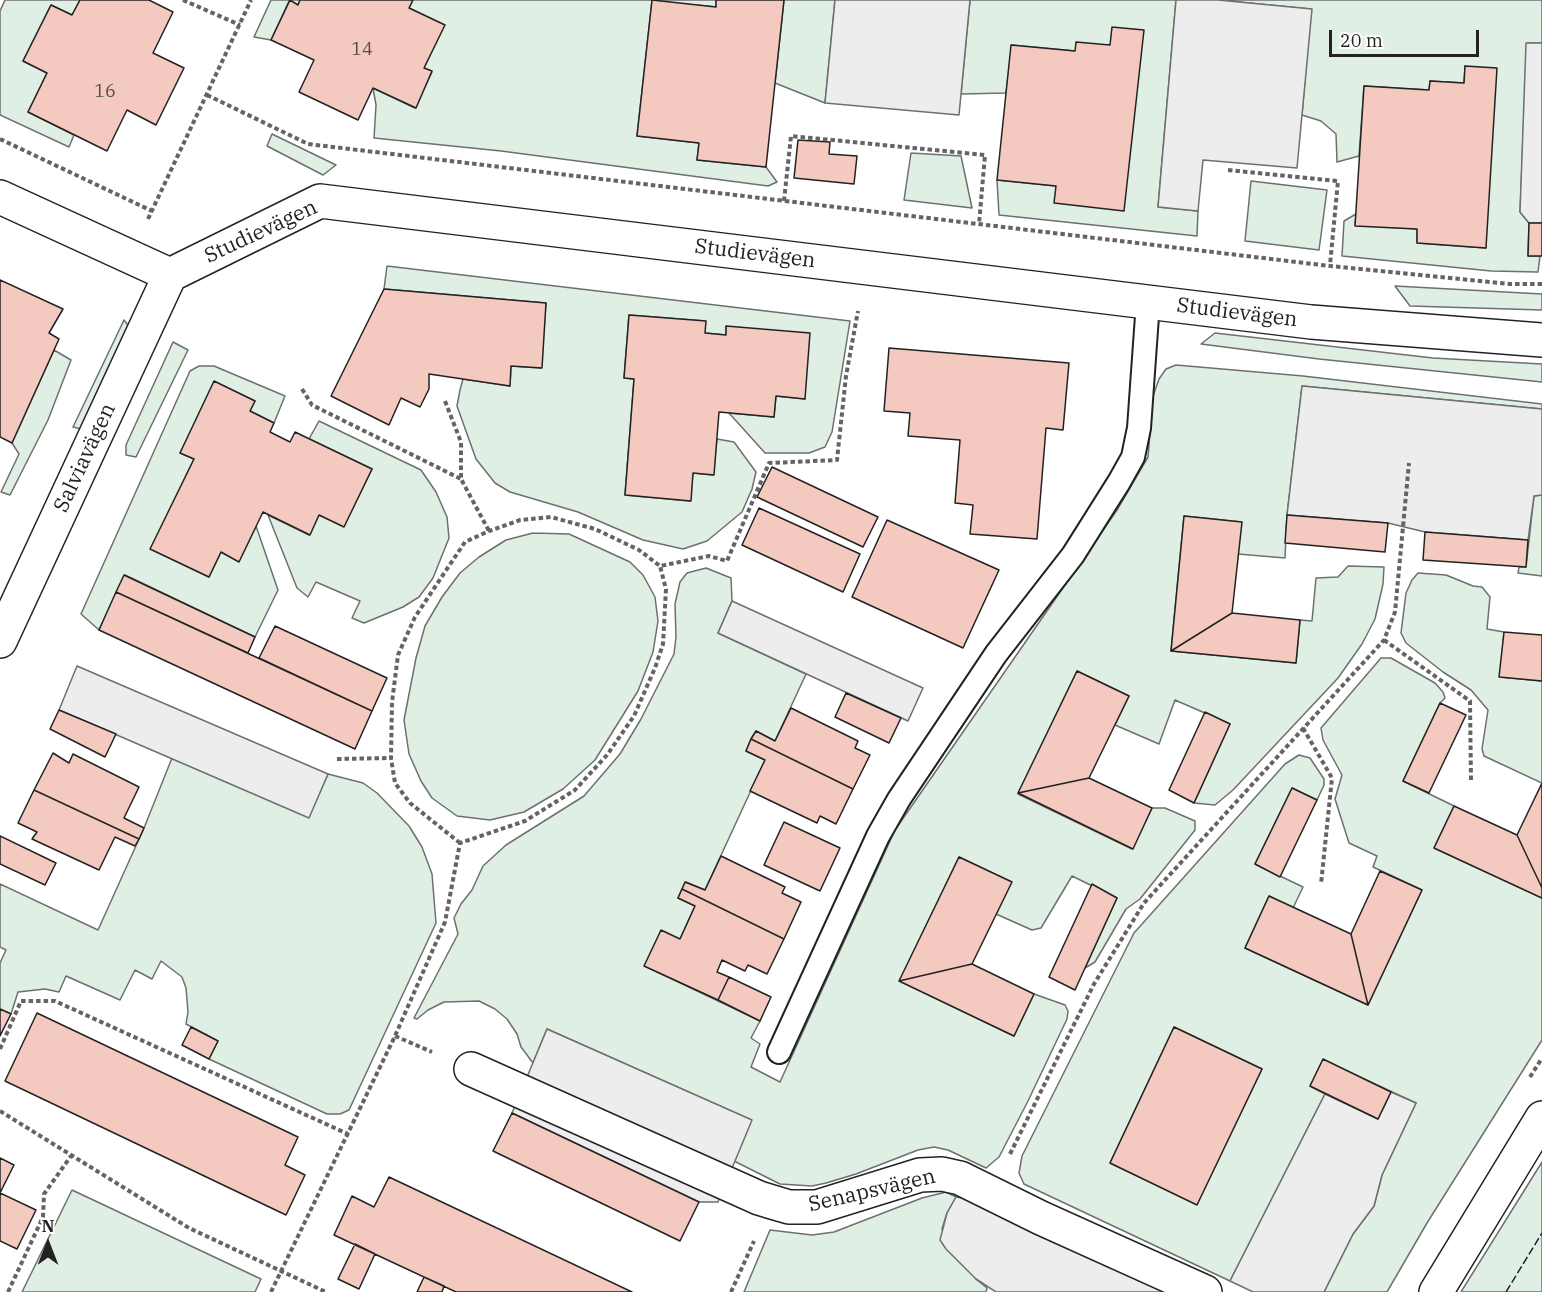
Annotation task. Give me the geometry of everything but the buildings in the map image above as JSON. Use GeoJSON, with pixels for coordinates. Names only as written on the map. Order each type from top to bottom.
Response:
{"type":"FeatureCollection","features":[{"type":"Feature","properties":{"kind":"street"},"geometry":{"type":"LineString","coordinates":[[0,197],[170,275]]}},
{"type":"Feature","properties":{"kind":"street","name":"Studievägen"},"geometry":{"type":"LineString","coordinates":[[170,275],[320,201],[1311,322],[1542,340]]}},
{"type":"Feature","properties":{"kind":"street","name":"Salviavägen"},"geometry":{"type":"LineString","coordinates":[[0,641],[170,275]]}},
{"type":"Feature","properties":{"kind":"street","name":"Senapsvägen"},"geometry":{"type":"LineString","coordinates":[[471,1069],[772,1202],[789,1207],[817,1207],[920,1175],[942,1174],[960,1178],[1041,1218],[1205,1292]]}},
{"type":"Feature","properties":{"kind":"street"},"geometry":{"type":"LineString","coordinates":[[1436,1292],[1542,1118]]}},
{"type":"Feature","properties":{"kind":"lane"},"geometry":{"type":"LineString","coordinates":[[779,1052],[878,836],[899,799],[996,654],[1073,555],[1133,457],[1139,428],[1148,302]]}},
{"type":"Feature","properties":{"kind":"path"},"geometry":{"type":"LineString","coordinates":[[183,0],[240,25]]}},
{"type":"Feature","properties":{"kind":"path"},"geometry":{"type":"LineString","coordinates":[[130,256],[251,0]]}},
{"type":"Feature","properties":{"kind":"path"},"geometry":{"type":"LineString","coordinates":[[207,95],[308,144],[1330,266],[1509,284],[1542,284]]}},
{"type":"Feature","properties":{"kind":"path"},"geometry":{"type":"LineString","coordinates":[[784,201],[790,136],[985,155],[979,224]]}},
{"type":"Feature","properties":{"kind":"path"},"geometry":{"type":"LineString","coordinates":[[0,139],[152,210]]}},
{"type":"Feature","properties":{"kind":"path"},"geometry":{"type":"LineString","coordinates":[[1228,171],[1338,181],[1330,266]]}},
{"type":"Feature","properties":{"kind":"path"},"geometry":{"type":"LineString","coordinates":[[660,566],[709,556],[727,561],[769,463],[837,460],[855,316],[876,269]]}},
{"type":"Feature","properties":{"kind":"path"},"geometry":{"type":"LineString","coordinates":[[302,389],[312,405],[461,479]]}},
{"type":"Feature","properties":{"kind":"path"},"geometry":{"type":"LineString","coordinates":[[445,402],[461,441],[461,479],[489,531]]}},
{"type":"Feature","properties":{"kind":"path"},"geometry":{"type":"LineString","coordinates":[[991,1192],[1094,984],[1144,903],[1384,640],[1395,612],[1409,463]]}},
{"type":"Feature","properties":{"kind":"path"},"geometry":{"type":"LineString","coordinates":[[551,517],[595,529],[639,550],[660,566],[666,589],[663,644],[634,716],[607,755],[575,790],[525,821],[460,843],[410,803],[395,783],[391,758],[392,702],[398,655],[415,618],[465,542],[520,520],[551,517]]}},
{"type":"Feature","properties":{"kind":"path"},"geometry":{"type":"LineString","coordinates":[[1384,640],[1470,701],[1471,781]]}},
{"type":"Feature","properties":{"kind":"path"},"geometry":{"type":"LineString","coordinates":[[1303,728],[1332,778],[1321,884]]}},
{"type":"Feature","properties":{"kind":"path"},"geometry":{"type":"LineString","coordinates":[[337,759],[391,758]]}},
{"type":"Feature","properties":{"kind":"path"},"geometry":{"type":"LineString","coordinates":[[271,1292],[395,1036],[445,922],[460,843]]}},
{"type":"Feature","properties":{"kind":"path"},"geometry":{"type":"LineString","coordinates":[[0,1049],[21,1001],[55,1001],[348,1134]]}},
{"type":"Feature","properties":{"kind":"path"},"geometry":{"type":"LineString","coordinates":[[0,1111],[189,1228],[326,1292]]}},
{"type":"Feature","properties":{"kind":"path"},"geometry":{"type":"LineString","coordinates":[[8,1292],[43,1217],[44,1194],[71,1156]]}},
{"type":"Feature","properties":{"kind":"path"},"geometry":{"type":"LineString","coordinates":[[731,1292],[772,1202]]}},
{"type":"Feature","properties":{"kind":"green space"},"geometry":{"type":"Polygon","coordinates":[[[5,0],[80,0],[72,15],[51,5],[23,61],[47,73],[28,112],[74,135],[69,147],[0,115],[0,11],[5,0]]]}},
{"type":"Feature","properties":{"kind":"green space"},"geometry":{"type":"Polygon","coordinates":[[[271,0],[300,0],[298,5],[289,1],[271,40],[254,37],[271,0]]]}},
{"type":"Feature","properties":{"kind":"green space"},"geometry":{"type":"Polygon","coordinates":[[[413,0],[716,0],[716,7],[652,1],[637,136],[699,143],[697,160],[766,167],[777,182],[768,186],[501,151],[374,138],[376,105],[373,88],[415,108],[432,72],[424,68],[444,25],[409,8],[413,0]]]}},
{"type":"Feature","properties":{"kind":"green space"},"geometry":{"type":"Polygon","coordinates":[[[784,0],[835,0],[825,103],[775,83],[784,0]]]}},
{"type":"Feature","properties":{"kind":"green space"},"geometry":{"type":"Polygon","coordinates":[[[970,0],[1176,0],[1158,207],[1198,211],[1197,236],[999,215],[997,180],[1056,186],[1110,45],[1075,51],[1012,45],[1006,93],[961,94],[970,0]]]}},
{"type":"Feature","properties":{"kind":"green space"},"geometry":{"type":"Polygon","coordinates":[[[1218,0],[1542,0],[1542,43],[1527,43],[1520,212],[1529,223],[1528,256],[1540,256],[1538,272],[1491,271],[1342,256],[1344,221],[1356,214],[1355,225],[1417,229],[1417,243],[1486,248],[1465,66],[1464,83],[1430,81],[1429,90],[1364,86],[1359,156],[1337,162],[1336,134],[1321,121],[1302,115],[1311,9],[1218,0]]]}},
{"type":"Feature","properties":{"kind":"green space"},"geometry":{"type":"Polygon","coordinates":[[[272,134],[336,165],[323,175],[267,146],[272,134]]]}},
{"type":"Feature","properties":{"kind":"green space"},"geometry":{"type":"Polygon","coordinates":[[[911,153],[961,156],[972,208],[904,200],[911,153]]]}},
{"type":"Feature","properties":{"kind":"green space"},"geometry":{"type":"Polygon","coordinates":[[[1251,181],[1327,190],[1319,250],[1245,241],[1251,181]]]}},
{"type":"Feature","properties":{"kind":"green space"},"geometry":{"type":"Polygon","coordinates":[[[387,266],[850,321],[832,432],[825,447],[809,453],[765,453],[729,413],[774,417],[776,396],[805,399],[726,327],[726,335],[705,333],[705,321],[629,315],[624,378],[634,379],[625,495],[690,501],[693,473],[713,475],[717,439],[734,442],[756,472],[752,489],[742,512],[707,541],[683,549],[643,540],[578,512],[510,492],[495,483],[476,459],[457,406],[460,390],[463,379],[510,386],[511,366],[541,368],[546,303],[384,289],[387,266]]]}},
{"type":"Feature","properties":{"kind":"green space"},"geometry":{"type":"Polygon","coordinates":[[[1395,286],[1542,294],[1542,310],[1410,306],[1395,286]]]}},
{"type":"Feature","properties":{"kind":"green space"},"geometry":{"type":"Polygon","coordinates":[[[124,320],[133,332],[85,430],[73,427],[124,320]]]}},
{"type":"Feature","properties":{"kind":"green space"},"geometry":{"type":"Polygon","coordinates":[[[1215,333],[1433,358],[1542,364],[1542,382],[1319,359],[1201,344],[1215,333]]]}},
{"type":"Feature","properties":{"kind":"green space"},"geometry":{"type":"Polygon","coordinates":[[[173,342],[188,350],[136,457],[126,455],[126,445],[173,342]]]}},
{"type":"Feature","properties":{"kind":"green space"},"geometry":{"type":"Polygon","coordinates":[[[54,350],[71,360],[48,420],[10,495],[1,492],[19,454],[12,443],[54,350]]]}},
{"type":"Feature","properties":{"kind":"green space"},"geometry":{"type":"Polygon","coordinates":[[[1176,365],[1303,376],[1542,404],[1542,409],[1302,386],[1287,515],[1285,558],[1238,554],[1241,522],[1184,516],[1171,651],[1296,663],[1300,620],[1312,621],[1316,578],[1338,577],[1348,566],[1384,567],[1383,584],[1375,619],[1362,644],[1338,678],[1233,790],[1215,805],[1194,803],[1230,724],[1175,700],[1159,744],[1115,725],[1129,696],[1077,671],[1018,794],[1132,849],[1152,808],[1165,808],[1195,821],[1195,830],[1140,899],[1126,909],[1095,962],[1085,968],[1117,898],[1072,876],[1041,928],[1032,930],[996,914],[1011,882],[959,857],[900,981],[1014,1036],[1034,994],[1065,1005],[1068,1011],[1067,1019],[999,1157],[986,1168],[948,1150],[934,1147],[918,1150],[826,1183],[812,1186],[780,1184],[734,1161],[751,1120],[547,1029],[533,1063],[521,1047],[517,1034],[507,1019],[495,1009],[479,1001],[444,1002],[417,1019],[414,1018],[458,934],[454,918],[472,890],[483,866],[506,845],[584,796],[620,754],[641,719],[674,654],[675,604],[680,582],[687,573],[706,568],[731,578],[732,601],[718,633],[806,674],[775,741],[756,731],[751,739],[746,751],[765,760],[705,890],[686,882],[682,889],[678,898],[695,906],[680,939],[645,966],[760,1021],[751,1038],[760,1044],[751,1067],[780,1082],[895,830],[1117,510],[1148,457],[1153,396],[1159,379],[1166,369],[1176,365]]]}},
{"type":"Feature","properties":{"kind":"green space"},"geometry":{"type":"Polygon","coordinates":[[[199,366],[214,366],[285,396],[274,423],[250,411],[255,401],[215,382],[180,453],[194,459],[151,549],[209,577],[221,552],[239,561],[256,526],[278,590],[255,637],[125,575],[99,630],[81,614],[190,371],[199,366]]]}},
{"type":"Feature","properties":{"kind":"green space"},"geometry":{"type":"Polygon","coordinates":[[[319,421],[421,470],[436,492],[447,517],[449,538],[433,578],[419,597],[403,607],[364,623],[352,618],[360,601],[316,582],[308,597],[297,588],[268,515],[309,535],[319,515],[344,526],[372,469],[309,439],[319,421]]]}},
{"type":"Feature","properties":{"kind":"green space"},"geometry":{"type":"Polygon","coordinates":[[[1542,495],[1542,576],[1518,573],[1519,567],[1526,567],[1534,496],[1542,495]]]}},
{"type":"Feature","properties":{"kind":"green space"},"geometry":{"type":"Polygon","coordinates":[[[533,533],[569,534],[630,562],[643,575],[655,597],[658,621],[653,652],[638,691],[595,760],[563,789],[524,812],[490,820],[457,816],[432,798],[421,781],[409,754],[404,720],[416,658],[425,626],[460,573],[479,557],[506,540],[533,533]]]}},
{"type":"Feature","properties":{"kind":"green space"},"geometry":{"type":"Polygon","coordinates":[[[1418,573],[1446,575],[1473,586],[1482,587],[1490,597],[1487,629],[1504,632],[1500,677],[1542,681],[1542,783],[1484,756],[1482,749],[1488,710],[1471,690],[1443,672],[1406,643],[1401,633],[1406,593],[1418,573]]]}},
{"type":"Feature","properties":{"kind":"green space"},"geometry":{"type":"Polygon","coordinates":[[[1381,658],[1391,658],[1435,683],[1445,698],[1440,703],[1403,781],[1454,806],[1434,848],[1542,898],[1542,1040],[1427,1223],[1387,1292],[1324,1292],[1353,1234],[1374,1206],[1382,1175],[1416,1103],[1323,1060],[1310,1086],[1325,1094],[1230,1281],[1024,1184],[1019,1173],[1022,1156],[1134,933],[1285,764],[1299,755],[1310,758],[1324,779],[1324,785],[1317,800],[1292,788],[1255,864],[1303,887],[1293,908],[1269,896],[1245,948],[1368,1005],[1422,890],[1373,867],[1377,856],[1349,843],[1335,799],[1342,775],[1323,740],[1321,728],[1381,658]],[[1174,1027],[1110,1163],[1197,1204],[1262,1069],[1174,1027]]]}},
{"type":"Feature","properties":{"kind":"green space"},"geometry":{"type":"Polygon","coordinates":[[[172,758],[309,817],[328,774],[363,783],[377,793],[409,826],[422,847],[432,874],[436,923],[349,1110],[340,1114],[327,1114],[209,1059],[218,1041],[186,1024],[188,1012],[186,988],[182,977],[161,961],[152,979],[135,970],[120,1000],[66,976],[59,992],[45,989],[18,992],[11,1014],[0,1009],[0,963],[6,950],[0,947],[0,884],[98,930],[144,828],[172,758]]]}},
{"type":"Feature","properties":{"kind":"green space"},"geometry":{"type":"Polygon","coordinates":[[[1542,1162],[1542,1292],[1461,1292],[1542,1162]]]}},
{"type":"Feature","properties":{"kind":"green space"},"geometry":{"type":"Polygon","coordinates":[[[72,1190],[261,1279],[255,1292],[22,1292],[72,1190]]]}},
{"type":"Feature","properties":{"kind":"green space"},"geometry":{"type":"Polygon","coordinates":[[[946,1192],[956,1197],[947,1213],[942,1229],[976,1279],[987,1288],[986,1292],[744,1292],[770,1230],[812,1235],[834,1232],[922,1198],[946,1192]]]}},
{"type":"Feature","properties":{"kind":"shaded area"},"geometry":{"type":"Polygon","coordinates":[[[835,0],[970,0],[959,115],[825,103],[835,0]]]}},
{"type":"Feature","properties":{"kind":"shaded area"},"geometry":{"type":"Polygon","coordinates":[[[1176,0],[1218,0],[1312,9],[1297,168],[1203,160],[1198,211],[1158,207],[1176,0]]]}},
{"type":"Feature","properties":{"kind":"shaded area"},"geometry":{"type":"Polygon","coordinates":[[[1526,43],[1542,43],[1542,223],[1529,223],[1520,212],[1526,43]]]}},
{"type":"Feature","properties":{"kind":"shaded area"},"geometry":{"type":"Polygon","coordinates":[[[1302,386],[1542,409],[1542,495],[1534,496],[1528,540],[1425,532],[1388,523],[1287,515],[1302,386]]]}},
{"type":"Feature","properties":{"kind":"shaded area"},"geometry":{"type":"Polygon","coordinates":[[[732,601],[923,688],[908,721],[718,633],[732,601]]]}},
{"type":"Feature","properties":{"kind":"shaded area"},"geometry":{"type":"Polygon","coordinates":[[[77,666],[328,774],[309,818],[59,710],[77,666]]]}},
{"type":"Feature","properties":{"kind":"shaded area"},"geometry":{"type":"Polygon","coordinates":[[[547,1029],[752,1120],[718,1202],[699,1202],[512,1113],[547,1029]]]}},
{"type":"Feature","properties":{"kind":"shaded area"},"geometry":{"type":"Polygon","coordinates":[[[1391,1092],[1416,1103],[1382,1175],[1374,1206],[1353,1234],[1324,1292],[1253,1292],[1230,1281],[1325,1094],[1378,1119],[1391,1092]]]}},
{"type":"Feature","properties":{"kind":"shaded area"},"geometry":{"type":"Polygon","coordinates":[[[956,1197],[969,1199],[1168,1292],[996,1292],[976,1279],[940,1240],[947,1213],[956,1197]]]}},
{"type":"Feature","properties":{"kind":"fence"},"geometry":{"type":"LineString","coordinates":[[1506,1292],[1542,1233]]}}]}
